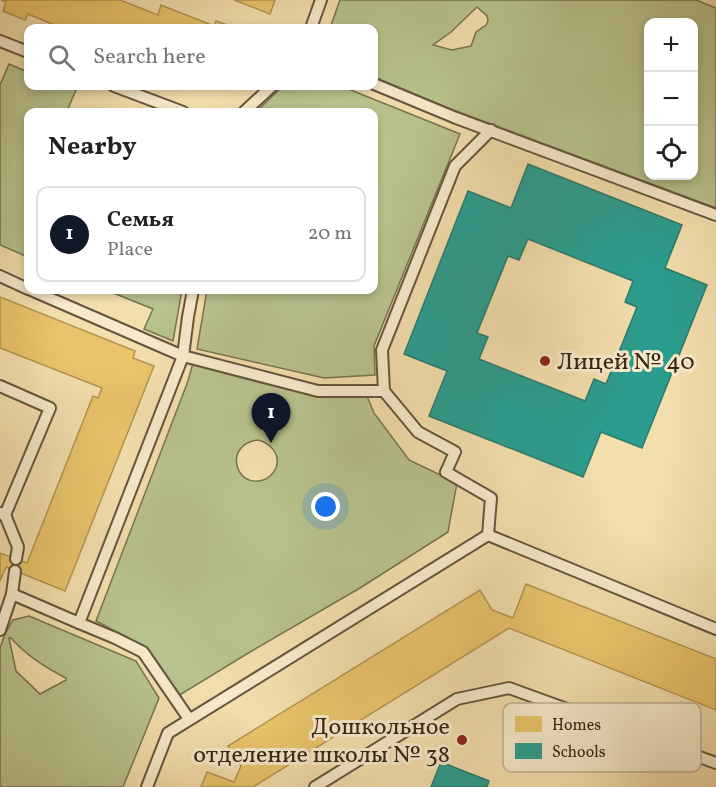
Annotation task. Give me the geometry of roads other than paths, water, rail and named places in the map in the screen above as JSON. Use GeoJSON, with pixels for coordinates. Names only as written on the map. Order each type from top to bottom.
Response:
{"type":"FeatureCollection","features":[{"type":"Feature","properties":{"kind":"lane"},"geometry":{"type":"LineString","coordinates":[[312,24],[321,0]]}},
{"type":"Feature","properties":{"kind":"lane"},"geometry":{"type":"LineString","coordinates":[[0,41],[24,50]]}},
{"type":"Feature","properties":{"kind":"lane"},"geometry":{"type":"LineString","coordinates":[[378,86],[456,118],[716,215]]}},
{"type":"Feature","properties":{"kind":"lane"},"geometry":{"type":"LineString","coordinates":[[125,90],[172,108]]}},
{"type":"Feature","properties":{"kind":"lane"},"geometry":{"type":"LineString","coordinates":[[248,108],[268,90]]}},
{"type":"Feature","properties":{"kind":"lane"},"geometry":{"type":"LineString","coordinates":[[488,535],[490,498],[446,472],[455,453],[418,432],[384,391],[382,350],[454,166],[491,130]]}},
{"type":"Feature","properties":{"kind":"lane"},"geometry":{"type":"LineString","coordinates":[[0,276],[24,286]]}},
{"type":"Feature","properties":{"kind":"lane"},"geometry":{"type":"LineString","coordinates":[[41,294],[183,356],[318,391],[384,391]]}},
{"type":"Feature","properties":{"kind":"lane"},"geometry":{"type":"LineString","coordinates":[[79,622],[183,356],[192,294]]}},
{"type":"Feature","properties":{"kind":"lane"},"geometry":{"type":"LineString","coordinates":[[0,386],[50,408],[2,514],[18,547],[12,594],[0,630]]}},
{"type":"Feature","properties":{"kind":"lane"},"geometry":{"type":"LineString","coordinates":[[488,535],[716,629]]}},
{"type":"Feature","properties":{"kind":"lane"},"geometry":{"type":"LineString","coordinates":[[147,787],[168,733],[488,535]]}},
{"type":"Feature","properties":{"kind":"lane"},"geometry":{"type":"LineString","coordinates":[[12,594],[143,652],[189,719]]}},
{"type":"Feature","properties":{"kind":"lane"},"geometry":{"type":"LineString","coordinates":[[315,787],[458,699],[509,688],[550,703]]}},
{"type":"Feature","properties":{"kind":"lane"},"geometry":{"type":"LineString","coordinates":[[701,758],[716,763]]}},
{"type":"Feature","properties":{"kind":"place","name":"Лицей № 40"},"geometry":{"type":"Point","coordinates":[545,361]}},
{"type":"Feature","properties":{"kind":"place","name":"Семья"},"geometry":{"type":"Point","coordinates":[271,443]}},
{"type":"Feature","properties":{"kind":"place","name":"Дошкольное отделение школы № 38"},"geometry":{"type":"Point","coordinates":[462,740]}}]}
